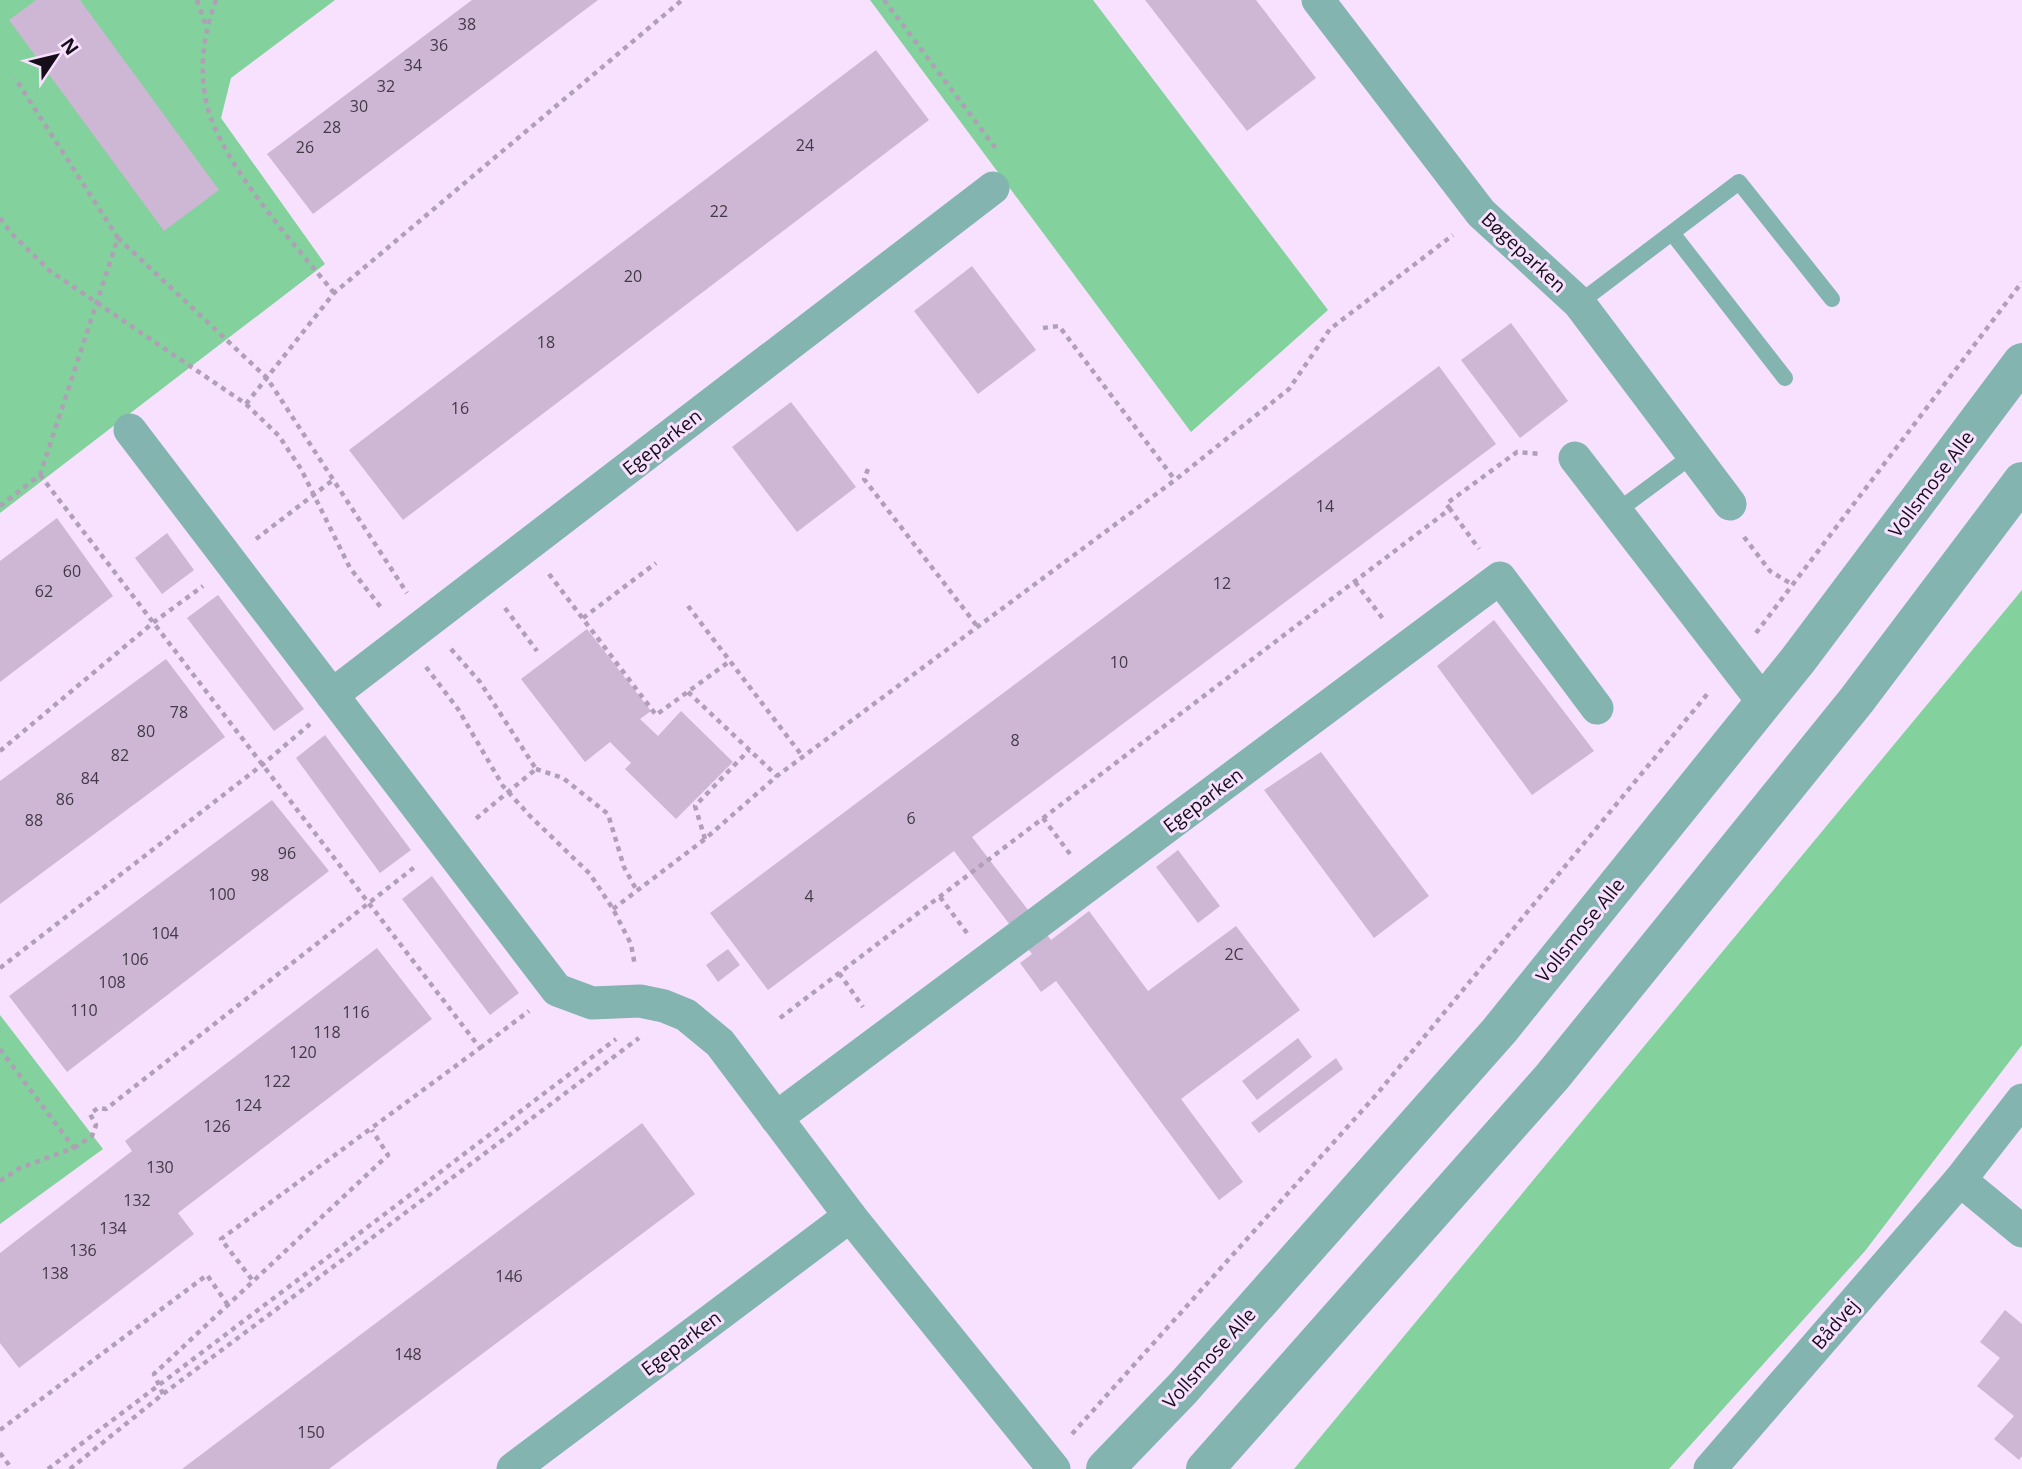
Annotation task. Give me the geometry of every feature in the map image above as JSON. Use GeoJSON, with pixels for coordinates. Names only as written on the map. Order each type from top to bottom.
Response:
{"type":"FeatureCollection","features":[{"type":"Feature","properties":{"kind":"street","name":"Bøgeparken"},"geometry":{"type":"LineString","coordinates":[[1318,0],[1481,213],[1579,303],[1730,504]]}},
{"type":"Feature","properties":{"kind":"street","name":"Egeparken"},"geometry":{"type":"LineString","coordinates":[[322,709],[405,639],[993,188]]}},
{"type":"Feature","properties":{"kind":"street","name":"Vollsmose Alle"},"geometry":{"type":"LineString","coordinates":[[1105,1469],[1182,1388],[1499,1031],[1815,638],[2022,362]]}},
{"type":"Feature","properties":{"kind":"street"},"geometry":{"type":"LineString","coordinates":[[130,430],[232,564],[322,709],[557,990],[592,1003],[640,1001],[663,1006],[685,1015],[720,1043],[850,1216],[1051,1465]]}},
{"type":"Feature","properties":{"kind":"street"},"geometry":{"type":"LineString","coordinates":[[1575,458],[1763,703]]}},
{"type":"Feature","properties":{"kind":"street"},"geometry":{"type":"LineString","coordinates":[[1205,1469],[1552,1077],[1856,701],[2022,481]]}},
{"type":"Feature","properties":{"kind":"street","name":"Egeparken"},"geometry":{"type":"LineString","coordinates":[[776,1118],[1500,578]]}},
{"type":"Feature","properties":{"kind":"street"},"geometry":{"type":"LineString","coordinates":[[1500,578],[1597,708]]}},
{"type":"Feature","properties":{"kind":"street","name":"Bådvej"},"geometry":{"type":"LineString","coordinates":[[1710,1469],[1960,1180],[2022,1100]]}},
{"type":"Feature","properties":{"kind":"street"},"geometry":{"type":"LineString","coordinates":[[1960,1180],[2022,1231]]}},
{"type":"Feature","properties":{"kind":"street","name":"Egeparken"},"geometry":{"type":"LineString","coordinates":[[513,1469],[850,1216]]}},
{"type":"Feature","properties":{"kind":"lane"},"geometry":{"type":"LineString","coordinates":[[1579,303],[1739,182],[1832,299]]}},
{"type":"Feature","properties":{"kind":"lane"},"geometry":{"type":"LineString","coordinates":[[1672,233],[1785,378]]}},
{"type":"Feature","properties":{"kind":"lane"},"geometry":{"type":"LineString","coordinates":[[1616,512],[1693,455]]}},
{"type":"Feature","properties":{"kind":"path"},"geometry":{"type":"LineString","coordinates":[[197,0],[206,26]]}},
{"type":"Feature","properties":{"kind":"path"},"geometry":{"type":"LineString","coordinates":[[216,0],[206,26],[203,63],[206,101],[218,136],[248,185],[334,293]]}},
{"type":"Feature","properties":{"kind":"path"},"geometry":{"type":"LineString","coordinates":[[246,404],[334,293],[682,0]]}},
{"type":"Feature","properties":{"kind":"path"},"geometry":{"type":"LineString","coordinates":[[884,0],[1003,159],[988,173],[993,188]]}},
{"type":"Feature","properties":{"kind":"path"},"geometry":{"type":"LineString","coordinates":[[15,78],[118,238],[267,378]]}},
{"type":"Feature","properties":{"kind":"path"},"geometry":{"type":"LineString","coordinates":[[613,909],[705,839],[777,776],[1175,480],[1289,389],[1330,329],[1481,213]]}},
{"type":"Feature","properties":{"kind":"path"},"geometry":{"type":"LineString","coordinates":[[0,218],[12,234],[50,271],[246,404],[278,436],[301,469],[351,568],[458,709],[503,786],[590,874],[613,909],[631,944],[646,1022],[642,1036],[163,1394],[70,1469]]}},
{"type":"Feature","properties":{"kind":"path"},"geometry":{"type":"LineString","coordinates":[[0,506],[40,475],[118,238]]}},
{"type":"Feature","properties":{"kind":"path"},"geometry":{"type":"LineString","coordinates":[[1051,1465],[1377,1094],[1733,663],[2022,282]]}},
{"type":"Feature","properties":{"kind":"path"},"geometry":{"type":"LineString","coordinates":[[1043,328],[1059,326],[1175,480]]}},
{"type":"Feature","properties":{"kind":"path"},"geometry":{"type":"LineString","coordinates":[[1500,578],[1446,504],[1517,452]]}},
{"type":"Feature","properties":{"kind":"path"},"geometry":{"type":"LineString","coordinates":[[868,469],[864,479],[977,626]]}},
{"type":"Feature","properties":{"kind":"path"},"geometry":{"type":"LineString","coordinates":[[40,475],[480,1048]]}},
{"type":"Feature","properties":{"kind":"path"},"geometry":{"type":"LineString","coordinates":[[232,564],[250,544],[333,480]]}},
{"type":"Feature","properties":{"kind":"path"},"geometry":{"type":"LineString","coordinates":[[1730,504],[1731,520],[1770,571],[1793,585]]}},
{"type":"Feature","properties":{"kind":"path"},"geometry":{"type":"LineString","coordinates":[[780,1018],[1450,509]]}},
{"type":"Feature","properties":{"kind":"path"},"geometry":{"type":"LineString","coordinates":[[528,545],[656,715],[730,661]]}},
{"type":"Feature","properties":{"kind":"path"},"geometry":{"type":"LineString","coordinates":[[583,618],[656,563]]}},
{"type":"Feature","properties":{"kind":"path"},"geometry":{"type":"LineString","coordinates":[[484,579],[537,651]]}},
{"type":"Feature","properties":{"kind":"path"},"geometry":{"type":"LineString","coordinates":[[1354,582],[1406,648]]}},
{"type":"Feature","properties":{"kind":"path"},"geometry":{"type":"LineString","coordinates":[[0,751],[154,622],[205,584]]}},
{"type":"Feature","properties":{"kind":"path"},"geometry":{"type":"LineString","coordinates":[[688,606],[803,757]]}},
{"type":"Feature","properties":{"kind":"path"},"geometry":{"type":"LineString","coordinates":[[688,692],[777,776]]}},
{"type":"Feature","properties":{"kind":"path"},"geometry":{"type":"LineString","coordinates":[[0,968],[262,765],[322,709]]}},
{"type":"Feature","properties":{"kind":"path"},"geometry":{"type":"LineString","coordinates":[[705,839],[695,806],[749,750]]}},
{"type":"Feature","properties":{"kind":"path"},"geometry":{"type":"LineString","coordinates":[[536,769],[563,778],[608,814],[624,867],[637,891]]}},
{"type":"Feature","properties":{"kind":"path"},"geometry":{"type":"LineString","coordinates":[[0,1181],[20,1168],[74,1148],[92,1136],[96,1125],[90,1114],[98,1108],[106,1109],[419,864]]}},
{"type":"Feature","properties":{"kind":"path"},"geometry":{"type":"LineString","coordinates":[[48,1469],[628,1030],[640,1001]]}},
{"type":"Feature","properties":{"kind":"path"},"geometry":{"type":"LineString","coordinates":[[253,1281],[221,1239],[529,1011]]}},
{"type":"Feature","properties":{"kind":"path"},"geometry":{"type":"LineString","coordinates":[[0,1050],[74,1148]]}},
{"type":"Feature","properties":{"kind":"path"},"geometry":{"type":"LineString","coordinates":[[163,1394],[154,1374],[388,1155],[372,1129]]}},
{"type":"Feature","properties":{"kind":"path"},"geometry":{"type":"LineString","coordinates":[[0,1430],[207,1275],[228,1304]]}},
{"type":"Feature","properties":{"kind":"path"},"geometry":{"type":"LineString","coordinates":[[0,1453],[12,1469]]}},
{"type":"Feature","properties":{"kind":"green space"},"geometry":{"type":"Polygon","coordinates":[[[0,0],[335,0],[231,78],[221,118],[325,264],[0,513],[0,0]]]}},
{"type":"Feature","properties":{"kind":"green space"},"geometry":{"type":"Polygon","coordinates":[[[870,0],[1093,0],[1328,310],[1191,432],[870,0]]]}},
{"type":"Feature","properties":{"kind":"green space"},"geometry":{"type":"Polygon","coordinates":[[[2022,590],[2022,1045],[1865,1251],[1669,1469],[1294,1469],[2022,590]]]}},
{"type":"Feature","properties":{"kind":"green space"},"geometry":{"type":"Polygon","coordinates":[[[0,1015],[103,1149],[0,1224],[0,1015]]]}},
{"type":"Feature","properties":{"kind":"building"},"geometry":{"type":"Polygon","coordinates":[[[36,0],[80,0],[219,190],[164,231],[9,20],[36,0]]]}},
{"type":"Feature","properties":{"kind":"building"},"geometry":{"type":"Polygon","coordinates":[[[472,0],[598,0],[313,214],[267,154],[472,0]]]}},
{"type":"Feature","properties":{"kind":"building"},"geometry":{"type":"Polygon","coordinates":[[[1145,0],[1256,0],[1316,78],[1247,131],[1145,0]]]}},
{"type":"Feature","properties":{"kind":"building"},"geometry":{"type":"Polygon","coordinates":[[[876,50],[929,120],[403,520],[349,450],[876,50]]]}},
{"type":"Feature","properties":{"kind":"building"},"geometry":{"type":"Polygon","coordinates":[[[972,266],[1036,350],[978,394],[914,311],[972,266]]]}},
{"type":"Feature","properties":{"kind":"building"},"geometry":{"type":"Polygon","coordinates":[[[1511,323],[1568,401],[1520,438],[1461,360],[1511,323]]]}},
{"type":"Feature","properties":{"kind":"building"},"geometry":{"type":"Polygon","coordinates":[[[1439,366],[1496,444],[972,837],[1051,940],[1089,911],[1148,991],[1236,926],[1300,1010],[1181,1099],[1243,1182],[1219,1200],[1056,981],[1041,992],[1020,963],[1032,954],[954,851],[768,990],[710,913],[1439,366]]]}},
{"type":"Feature","properties":{"kind":"building"},"geometry":{"type":"Polygon","coordinates":[[[791,402],[856,487],[797,532],[732,447],[791,402]]]}},
{"type":"Feature","properties":{"kind":"building"},"geometry":{"type":"Polygon","coordinates":[[[57,518],[113,596],[0,682],[0,561],[57,518]]]}},
{"type":"Feature","properties":{"kind":"building"},"geometry":{"type":"Polygon","coordinates":[[[167,533],[194,570],[162,594],[135,558],[167,533]]]}},
{"type":"Feature","properties":{"kind":"building"},"geometry":{"type":"Polygon","coordinates":[[[218,595],[304,709],[274,731],[187,618],[218,595]]]}},
{"type":"Feature","properties":{"kind":"building"},"geometry":{"type":"Polygon","coordinates":[[[1494,620],[1594,751],[1532,795],[1437,666],[1494,620]]]}},
{"type":"Feature","properties":{"kind":"building"},"geometry":{"type":"Polygon","coordinates":[[[587,629],[651,711],[640,719],[658,736],[681,711],[733,762],[676,819],[625,769],[631,763],[610,742],[585,762],[521,679],[587,629]]]}},
{"type":"Feature","properties":{"kind":"building"},"geometry":{"type":"Polygon","coordinates":[[[166,659],[225,737],[0,904],[0,781],[166,659]]]}},
{"type":"Feature","properties":{"kind":"building"},"geometry":{"type":"Polygon","coordinates":[[[325,735],[411,850],[380,873],[296,758],[325,735]]]}},
{"type":"Feature","properties":{"kind":"building"},"geometry":{"type":"Polygon","coordinates":[[[1321,752],[1429,896],[1374,938],[1264,790],[1321,752]]]}},
{"type":"Feature","properties":{"kind":"building"},"geometry":{"type":"Polygon","coordinates":[[[272,800],[329,871],[67,1072],[9,996],[272,800]]]}},
{"type":"Feature","properties":{"kind":"building"},"geometry":{"type":"Polygon","coordinates":[[[1178,850],[1220,906],[1198,923],[1156,867],[1178,850]]]}},
{"type":"Feature","properties":{"kind":"building"},"geometry":{"type":"Polygon","coordinates":[[[432,876],[519,993],[490,1015],[402,899],[432,876]]]}},
{"type":"Feature","properties":{"kind":"building"},"geometry":{"type":"Polygon","coordinates":[[[377,948],[432,1019],[178,1213],[194,1234],[19,1368],[0,1343],[0,1253],[132,1151],[125,1141],[377,948]]]}},
{"type":"Feature","properties":{"kind":"building"},"geometry":{"type":"Polygon","coordinates":[[[728,949],[740,965],[718,982],[706,965],[728,949]]]}},
{"type":"Feature","properties":{"kind":"building"},"geometry":{"type":"Polygon","coordinates":[[[1298,1038],[1312,1057],[1257,1100],[1242,1081],[1298,1038]]]}},
{"type":"Feature","properties":{"kind":"building"},"geometry":{"type":"Polygon","coordinates":[[[1336,1058],[1343,1069],[1259,1133],[1251,1123],[1336,1058]]]}},
{"type":"Feature","properties":{"kind":"building"},"geometry":{"type":"Polygon","coordinates":[[[642,1123],[695,1194],[329,1469],[182,1469],[642,1123]]]}},
{"type":"Feature","properties":{"kind":"building"},"geometry":{"type":"Polygon","coordinates":[[[2005,1310],[2022,1324],[2022,1456],[2019,1460],[1994,1439],[2014,1416],[1977,1386],[2000,1358],[1980,1342],[2005,1310]]]}}]}
